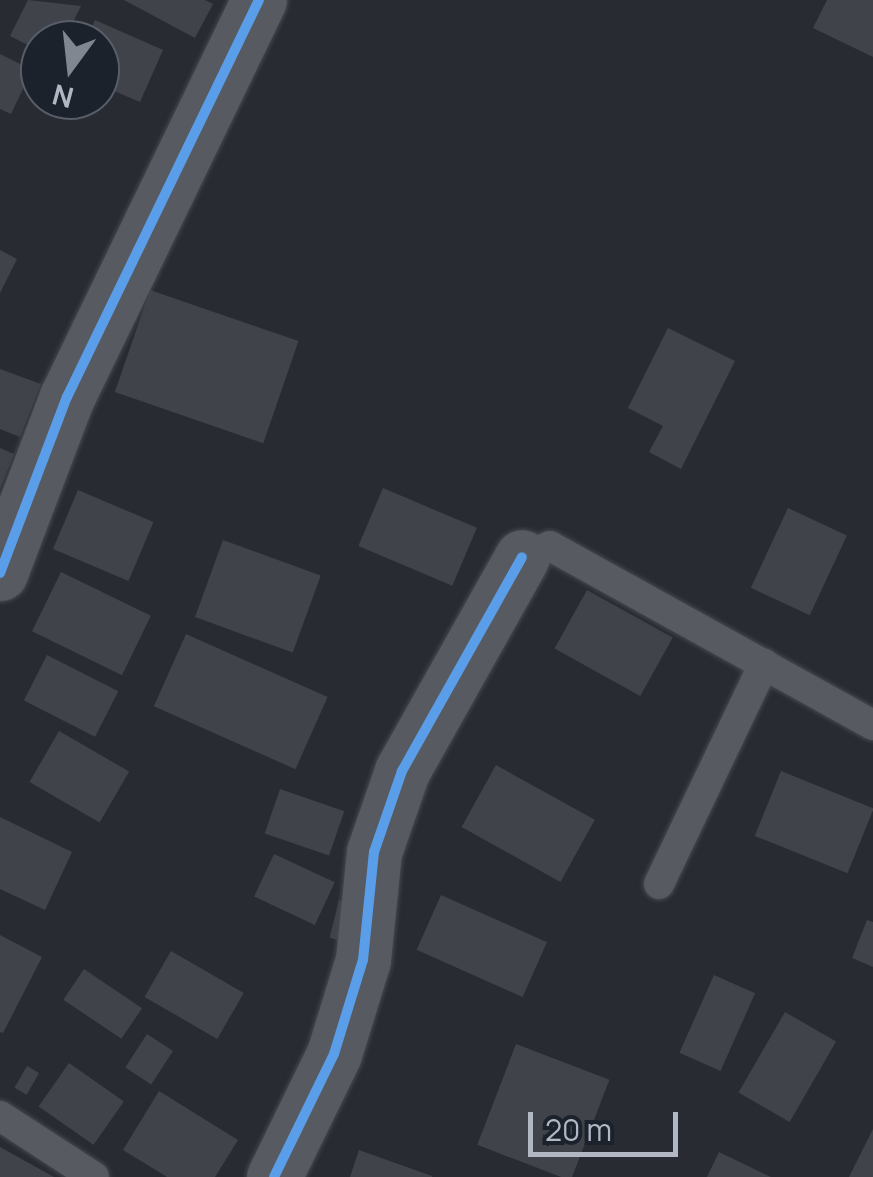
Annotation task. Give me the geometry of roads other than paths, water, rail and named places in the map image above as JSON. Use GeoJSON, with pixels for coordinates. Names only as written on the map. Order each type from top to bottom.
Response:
{"type":"FeatureCollection","features":[{"type":"Feature","properties":{"kind":"street"},"geometry":{"type":"LineString","coordinates":[[0,573],[67,398],[259,0]]}},
{"type":"Feature","properties":{"kind":"street"},"geometry":{"type":"LineString","coordinates":[[274,1177],[334,1054],[362,960],[374,852],[402,771],[522,557]]}},
{"type":"Feature","properties":{"kind":"lane"},"geometry":{"type":"LineString","coordinates":[[522,557],[550,546],[873,725]]}},
{"type":"Feature","properties":{"kind":"lane"},"geometry":{"type":"LineString","coordinates":[[660,884],[764,664]]}},
{"type":"Feature","properties":{"kind":"lane"},"geometry":{"type":"LineString","coordinates":[[0,1116],[94,1177]]}}]}
